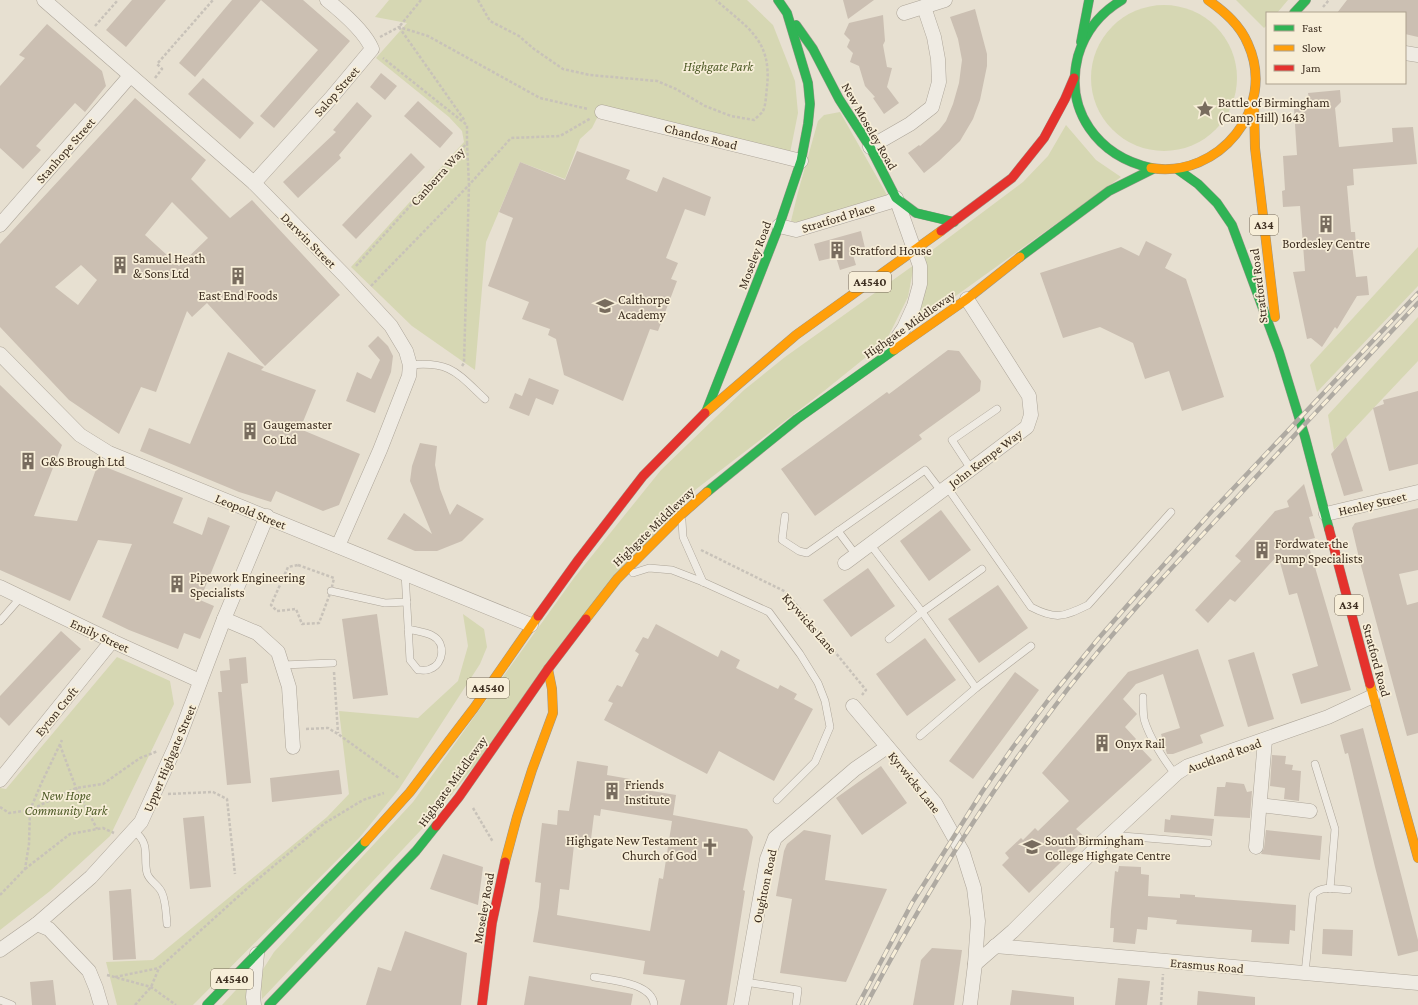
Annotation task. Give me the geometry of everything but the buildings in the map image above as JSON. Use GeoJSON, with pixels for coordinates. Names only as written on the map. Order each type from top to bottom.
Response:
{"type":"FeatureCollection","features":[{"type":"Feature","properties":{"kind":"main road","name":"Moseley Road"},"geometry":{"type":"LineString","coordinates":[[706,412],[780,226],[801,161],[813,104],[787,13],[778,0]]}},
{"type":"Feature","properties":{"kind":"main road"},"geometry":{"type":"LineString","coordinates":[[1089,0],[1074,78],[1078,104],[1088,128],[1106,148],[1128,162],[1153,169],[1176,169],[1203,161],[1227,146],[1244,124],[1254,97],[1256,77],[1261,63]]}},
{"type":"Feature","properties":{"kind":"main road"},"geometry":{"type":"LineString","coordinates":[[1079,51],[1085,36],[1094,23],[1106,11],[1122,0]]}},
{"type":"Feature","properties":{"kind":"main road"},"geometry":{"type":"LineString","coordinates":[[1208,0],[1227,13],[1242,32],[1252,53],[1256,77]]}},
{"type":"Feature","properties":{"kind":"main road"},"geometry":{"type":"LineString","coordinates":[[1295,12],[1306,0]]}},
{"type":"Feature","properties":{"kind":"main road","name":"New Moseley Road"},"geometry":{"type":"LineString","coordinates":[[787,13],[813,49],[839,99],[870,147],[896,198],[916,214],[954,222]]}},
{"type":"Feature","properties":{"kind":"main road","name":"Highgate Middleway"},"geometry":{"type":"LineString","coordinates":[[207,1005],[376,830],[410,792],[474,708],[531,625],[579,559],[644,476],[706,412],[796,335],[954,222],[1012,178],[1044,138],[1066,99],[1074,78]]}},
{"type":"Feature","properties":{"kind":"main road","name":"Stratford Road"},"geometry":{"type":"LineString","coordinates":[[1254,97],[1255,148],[1279,352]]}},
{"type":"Feature","properties":{"kind":"main road"},"geometry":{"type":"LineString","coordinates":[[829,102],[839,99]]}},
{"type":"Feature","properties":{"kind":"main road","name":"Highgate Middleway"},"geometry":{"type":"LineString","coordinates":[[269,1005],[278,1000],[416,851],[459,797],[548,669],[618,579],[681,515],[715,485],[797,419],[967,299],[1031,248],[1109,191],[1153,169]]}},
{"type":"Feature","properties":{"kind":"main road","name":"Stratford Road"},"geometry":{"type":"LineString","coordinates":[[1176,169],[1198,184],[1217,203],[1232,225],[1279,352],[1305,437],[1373,696],[1418,858]]}},
{"type":"Feature","properties":{"kind":"main road","name":"Moseley Road"},"geometry":{"type":"LineString","coordinates":[[482,1005],[492,923],[502,872],[532,770],[553,713],[552,689],[548,669]]}},
{"type":"Feature","properties":{"kind":"main road"},"geometry":{"type":"LineString","coordinates":[[521,771],[532,770]]}},
{"type":"Feature","properties":{"kind":"main road","name":"Moseley Road"},"geometry":{"type":"LineString","coordinates":[[517,789],[517,817]]}},
{"type":"Feature","properties":{"kind":"street","name":"Darwin Street"},"geometry":{"type":"LineString","coordinates":[[44,0],[254,183],[346,277],[391,326],[406,351],[410,365]]}},
{"type":"Feature","properties":{"kind":"street"},"geometry":{"type":"LineString","coordinates":[[327,0],[344,13],[371,46]]}},
{"type":"Feature","properties":{"kind":"street"},"geometry":{"type":"LineString","coordinates":[[904,13],[945,0]]}},
{"type":"Feature","properties":{"kind":"street"},"geometry":{"type":"LineString","coordinates":[[870,147],[910,124],[932,107],[939,82],[938,59],[934,37],[924,7]]}},
{"type":"Feature","properties":{"kind":"street","name":"Salop Street"},"geometry":{"type":"LineString","coordinates":[[254,183],[331,98],[371,46]]}},
{"type":"Feature","properties":{"kind":"street"},"geometry":{"type":"LineString","coordinates":[[1406,53],[1418,55]]}},
{"type":"Feature","properties":{"kind":"street","name":"Stanhope Street"},"geometry":{"type":"LineString","coordinates":[[0,225],[130,76]]}},
{"type":"Feature","properties":{"kind":"street","name":"Chandos Road"},"geometry":{"type":"LineString","coordinates":[[602,112],[801,161]]}},
{"type":"Feature","properties":{"kind":"street"},"geometry":{"type":"LineString","coordinates":[[882,359],[904,328],[914,306],[920,284],[920,266],[913,250],[911,239],[896,198]]}},
{"type":"Feature","properties":{"kind":"street","name":"Stratford Place"},"geometry":{"type":"LineString","coordinates":[[780,226],[796,230],[889,202],[896,198]]}},
{"type":"Feature","properties":{"kind":"street","name":"John Kempe Way"},"geometry":{"type":"LineString","coordinates":[[851,559],[1026,426],[1031,415],[1029,396],[967,299]]}},
{"type":"Feature","properties":{"kind":"street","name":"Leopold Street"},"geometry":{"type":"LineString","coordinates":[[0,354],[80,435],[109,453],[159,475],[267,516],[531,625]]}},
{"type":"Feature","properties":{"kind":"street"},"geometry":{"type":"LineString","coordinates":[[338,546],[380,450],[409,376],[410,365]]}},
{"type":"Feature","properties":{"kind":"street","name":"Henley Street"},"geometry":{"type":"LineString","coordinates":[[1326,514],[1418,492]]}},
{"type":"Feature","properties":{"kind":"street","name":"Upper Highgate Street"},"geometry":{"type":"LineString","coordinates":[[0,950],[37,924],[91,877],[131,835],[141,822],[177,743],[224,620],[267,516]]}},
{"type":"Feature","properties":{"kind":"street","name":"Emily Street"},"geometry":{"type":"LineString","coordinates":[[0,587],[112,641],[200,681]]}},
{"type":"Feature","properties":{"kind":"street"},"geometry":{"type":"LineString","coordinates":[[224,620],[258,633],[278,652],[289,687],[293,747]]}},
{"type":"Feature","properties":{"kind":"street","name":"Eyton Croft"},"geometry":{"type":"LineString","coordinates":[[0,780],[112,641]]}},
{"type":"Feature","properties":{"kind":"street","name":"Auckland Road"},"geometry":{"type":"LineString","coordinates":[[975,964],[1013,931],[1110,835],[1175,774],[1188,766],[1328,717],[1373,696]]}},
{"type":"Feature","properties":{"kind":"street","name":"Kyrwicks Lane"},"geometry":{"type":"LineString","coordinates":[[853,706],[935,803],[963,853],[974,888],[978,921],[970,1005]]}},
{"type":"Feature","properties":{"kind":"street"},"geometry":{"type":"LineString","coordinates":[[1256,847],[1264,740]]}},
{"type":"Feature","properties":{"kind":"street","name":"Oughton Road"},"geometry":{"type":"LineString","coordinates":[[741,1005],[767,859],[775,838],[855,769],[887,747]]}},
{"type":"Feature","properties":{"kind":"street"},"geometry":{"type":"LineString","coordinates":[[1260,805],[1310,811]]}},
{"type":"Feature","properties":{"kind":"street"},"geometry":{"type":"LineString","coordinates":[[37,924],[49,929],[89,970],[101,1005]]}},
{"type":"Feature","properties":{"kind":"street","name":"Erasmus Road"},"geometry":{"type":"LineString","coordinates":[[995,946],[1418,983]]}},
{"type":"Feature","properties":{"kind":"street"},"geometry":{"type":"LineString","coordinates":[[254,1005],[253,997],[256,954]]}},
{"type":"Feature","properties":{"kind":"lane"},"geometry":{"type":"LineString","coordinates":[[410,365],[428,364],[446,367],[456,373],[485,399]]}},
{"type":"Feature","properties":{"kind":"lane"},"geometry":{"type":"LineString","coordinates":[[971,469],[952,440],[997,410]]}},
{"type":"Feature","properties":{"kind":"lane"},"geometry":{"type":"LineString","coordinates":[[786,516],[782,540],[799,551],[804,553],[809,552],[925,470],[944,489],[1031,607],[1045,614],[1061,616],[1074,612],[1088,605],[1171,512]]}},
{"type":"Feature","properties":{"kind":"lane"},"geometry":{"type":"LineString","coordinates":[[681,515],[683,537],[703,582]]}},
{"type":"Feature","properties":{"kind":"lane"},"geometry":{"type":"LineString","coordinates":[[838,531],[851,559]]}},
{"type":"Feature","properties":{"kind":"lane"},"geometry":{"type":"LineString","coordinates":[[870,544],[922,612],[976,688]]}},
{"type":"Feature","properties":{"kind":"lane"},"geometry":{"type":"LineString","coordinates":[[618,579],[648,568],[672,570],[703,582],[769,612],[800,654],[818,683],[825,701],[830,728],[815,762],[777,800]]}},
{"type":"Feature","properties":{"kind":"lane"},"geometry":{"type":"LineString","coordinates":[[889,639],[922,612],[982,569]]}},
{"type":"Feature","properties":{"kind":"lane"},"geometry":{"type":"LineString","coordinates":[[405,573],[407,602],[408,629],[410,660],[418,670],[430,670],[440,662],[442,653],[441,642],[434,636],[408,629]]}},
{"type":"Feature","properties":{"kind":"lane"},"geometry":{"type":"LineString","coordinates":[[331,591],[385,604],[407,602]]}},
{"type":"Feature","properties":{"kind":"lane"},"geometry":{"type":"LineString","coordinates":[[0,621],[22,597]]}},
{"type":"Feature","properties":{"kind":"lane"},"geometry":{"type":"LineString","coordinates":[[920,736],[976,688],[1031,646]]}},
{"type":"Feature","properties":{"kind":"lane"},"geometry":{"type":"LineString","coordinates":[[282,666],[333,663]]}},
{"type":"Feature","properties":{"kind":"lane"},"geometry":{"type":"LineString","coordinates":[[1143,697],[1144,718],[1162,757],[1175,774]]}},
{"type":"Feature","properties":{"kind":"lane"},"geometry":{"type":"LineString","coordinates":[[1315,764],[1335,830],[1330,889]]}},
{"type":"Feature","properties":{"kind":"lane"},"geometry":{"type":"LineString","coordinates":[[131,835],[140,835],[144,842],[147,873],[149,878],[162,892],[167,924]]}},
{"type":"Feature","properties":{"kind":"lane"},"geometry":{"type":"LineString","coordinates":[[1110,835],[1208,843]]}},
{"type":"Feature","properties":{"kind":"lane"},"geometry":{"type":"LineString","coordinates":[[1305,973],[1313,895],[1323,889],[1348,890]]}},
{"type":"Feature","properties":{"kind":"lane"},"geometry":{"type":"LineString","coordinates":[[594,977],[631,983],[646,991],[653,998],[654,1005]]}},
{"type":"Feature","properties":{"kind":"lane"},"geometry":{"type":"LineString","coordinates":[[745,982],[798,990],[796,1005]]}},
{"type":"Feature","properties":{"kind":"lane"},"geometry":{"type":"LineString","coordinates":[[0,1000],[12,1005]]}},
{"type":"Feature","properties":{"kind":"path"},"geometry":{"type":"LineString","coordinates":[[86,37],[118,0]]}},
{"type":"Feature","properties":{"kind":"path"},"geometry":{"type":"LineString","coordinates":[[146,89],[162,69],[157,64],[214,0]]}},
{"type":"Feature","properties":{"kind":"path"},"geometry":{"type":"LineString","coordinates":[[421,0],[399,27],[371,46],[467,125]]}},
{"type":"Feature","properties":{"kind":"path"},"geometry":{"type":"LineString","coordinates":[[478,0],[490,20],[518,36],[563,69],[590,75],[657,81],[676,89],[705,106],[731,116],[754,120],[763,110],[766,98],[768,73],[762,46],[748,27],[716,0]]}},
{"type":"Feature","properties":{"kind":"path"},"geometry":{"type":"LineString","coordinates":[[399,27],[428,36],[540,98],[602,112]]}},
{"type":"Feature","properties":{"kind":"path"},"geometry":{"type":"LineString","coordinates":[[399,27],[467,125]]}},
{"type":"Feature","properties":{"kind":"path"},"geometry":{"type":"LineString","coordinates":[[363,295],[470,185],[511,138],[560,136],[602,112]]}},
{"type":"Feature","properties":{"kind":"path","name":"Canberra Way"},"geometry":{"type":"LineString","coordinates":[[346,277],[467,144],[467,125]]}},
{"type":"Feature","properties":{"kind":"path"},"geometry":{"type":"LineString","coordinates":[[456,373],[464,363],[470,185],[467,144]]}},
{"type":"Feature","properties":{"kind":"path","name":"Krywicks Lane"},"geometry":{"type":"LineString","coordinates":[[683,537],[706,554],[786,592],[866,690],[853,706]]}},
{"type":"Feature","properties":{"kind":"path"},"geometry":{"type":"LineString","coordinates":[[298,565],[334,578],[331,591],[320,623],[302,624],[296,609],[278,611],[271,605],[288,567],[298,565]]}},
{"type":"Feature","properties":{"kind":"path"},"geometry":{"type":"LineString","coordinates":[[333,663],[338,734]]}},
{"type":"Feature","properties":{"kind":"path"},"geometry":{"type":"LineString","coordinates":[[292,731],[328,728],[400,779],[396,784]]}},
{"type":"Feature","properties":{"kind":"path"},"geometry":{"type":"LineString","coordinates":[[25,869],[29,844],[30,810],[62,740]]}},
{"type":"Feature","properties":{"kind":"path"},"geometry":{"type":"LineString","coordinates":[[0,807],[9,813],[30,810],[76,788],[103,784],[140,758],[177,743]]}},
{"type":"Feature","properties":{"kind":"path"},"geometry":{"type":"LineString","coordinates":[[60,745],[76,788],[97,829]]}},
{"type":"Feature","properties":{"kind":"path"},"geometry":{"type":"LineString","coordinates":[[135,1005],[151,987],[159,968],[240,895],[325,823],[363,800],[391,790]]}},
{"type":"Feature","properties":{"kind":"path"},"geometry":{"type":"LineString","coordinates":[[154,795],[213,792],[226,799],[235,874]]}},
{"type":"Feature","properties":{"kind":"path"},"geometry":{"type":"LineString","coordinates":[[469,802],[495,846]]}},
{"type":"Feature","properties":{"kind":"path"},"geometry":{"type":"LineString","coordinates":[[0,895],[25,869],[70,834],[104,828],[131,835]]}},
{"type":"Feature","properties":{"kind":"path"},"geometry":{"type":"LineString","coordinates":[[1161,1005],[1163,961]]}},
{"type":"Feature","properties":{"kind":"path"},"geometry":{"type":"LineString","coordinates":[[114,977],[159,968]]}},
{"type":"Feature","properties":{"kind":"path"},"geometry":{"type":"LineString","coordinates":[[89,970],[151,987],[176,1005]]}},
{"type":"Feature","properties":{"kind":"green space","name":"Highgate Park"},"geometry":{"type":"Polygon","coordinates":[[[389,0],[747,0],[773,25],[795,81],[798,113],[790,153],[603,106],[592,128],[580,139],[565,179],[520,162],[486,242],[475,370],[412,326],[351,267],[464,142],[462,131],[449,117],[376,58],[407,23],[375,17],[389,0]]]}},
{"type":"Feature","properties":{"kind":"green space"},"geometry":{"type":"Polygon","coordinates":[[[1236,0],[1288,0],[1278,12],[1266,12],[1266,26],[1264,28],[1236,0]]]}},
{"type":"Feature","properties":{"kind":"green space"},"geometry":{"type":"Polygon","coordinates":[[[1164,5],[1185,8],[1204,17],[1216,26],[1225,38],[1234,57],[1237,78],[1234,99],[1225,118],[1216,130],[1204,139],[1185,148],[1164,151],[1143,148],[1124,139],[1112,130],[1103,118],[1094,99],[1091,78],[1094,57],[1103,38],[1112,26],[1124,17],[1143,8],[1164,5]]]}},
{"type":"Feature","properties":{"kind":"green space"},"geometry":{"type":"Polygon","coordinates":[[[840,112],[887,195],[801,224],[791,221],[818,121],[824,115],[840,112]]]}},
{"type":"Feature","properties":{"kind":"green space"},"geometry":{"type":"Polygon","coordinates":[[[1066,125],[1096,160],[1121,177],[914,326],[925,279],[923,257],[1023,182],[1048,156],[1066,125]]]}},
{"type":"Feature","properties":{"kind":"green space"},"geometry":{"type":"Polygon","coordinates":[[[1418,247],[1418,286],[1317,392],[1310,365],[1418,247]]]}},
{"type":"Feature","properties":{"kind":"green space"},"geometry":{"type":"Polygon","coordinates":[[[914,265],[908,297],[886,341],[824,391],[695,490],[436,814],[262,999],[260,974],[274,952],[413,802],[574,578],[661,470],[744,390],[785,357],[914,265]]]}},
{"type":"Feature","properties":{"kind":"green space"},"geometry":{"type":"Polygon","coordinates":[[[1418,317],[1418,361],[1334,450],[1328,415],[1418,317]]]}},
{"type":"Feature","properties":{"kind":"green space"},"geometry":{"type":"Polygon","coordinates":[[[463,614],[484,629],[487,647],[480,664],[399,789],[360,837],[193,1005],[117,1005],[106,962],[153,960],[327,817],[349,794],[339,711],[418,718],[458,681],[468,646],[463,614]]]}},
{"type":"Feature","properties":{"kind":"green space","name":"New Hope Community Park"},"geometry":{"type":"Polygon","coordinates":[[[117,657],[170,681],[174,704],[110,836],[50,891],[0,930],[0,788],[6,789],[117,657]]]}},
{"type":"Feature","properties":{"kind":"green space"},"geometry":{"type":"Polygon","coordinates":[[[248,977],[247,1005],[222,1005],[248,977]]]}},
{"type":"Feature","properties":{"kind":"railway"},"geometry":{"type":"LineString","coordinates":[[858,1005],[912,903],[982,792],[1049,699],[1098,639],[1212,511],[1418,293]]}},
{"type":"Feature","properties":{"kind":"railway"},"geometry":{"type":"LineString","coordinates":[[866,1005],[911,923],[960,843],[985,804],[1067,690],[1153,589],[1418,303]]}},
{"type":"Feature","properties":{"kind":"traffic: fast"},"geometry":{"type":"LineString","coordinates":[[706,412],[779,226],[801,161],[808,124],[810,104],[808,83],[787,13],[778,0]]}},
{"type":"Feature","properties":{"kind":"traffic: fast"},"geometry":{"type":"LineString","coordinates":[[1081,42],[1089,0]]}},
{"type":"Feature","properties":{"kind":"traffic: fast"},"geometry":{"type":"LineString","coordinates":[[1122,0],[1100,17],[1089,31],[1081,47],[1075,76],[1076,95],[1081,112],[1089,128],[1101,142],[1115,153],[1132,162],[1151,168]]}},
{"type":"Feature","properties":{"kind":"traffic: fast"},"geometry":{"type":"LineString","coordinates":[[1295,12],[1306,0]]}},
{"type":"Feature","properties":{"kind":"traffic: fast"},"geometry":{"type":"LineString","coordinates":[[796,25],[813,49],[839,99],[870,147],[896,198],[916,213],[954,222]]}},
{"type":"Feature","properties":{"kind":"traffic: fast"},"geometry":{"type":"LineString","coordinates":[[1020,257],[1109,191],[1153,169]]}},
{"type":"Feature","properties":{"kind":"traffic: fast"},"geometry":{"type":"LineString","coordinates":[[1177,169],[1198,184],[1217,203],[1232,225],[1279,352],[1305,437],[1329,529]]}},
{"type":"Feature","properties":{"kind":"traffic: fast"},"geometry":{"type":"LineString","coordinates":[[707,492],[797,419],[894,350]]}},
{"type":"Feature","properties":{"kind":"traffic: fast"},"geometry":{"type":"LineString","coordinates":[[269,1005],[416,851],[436,826]]}},
{"type":"Feature","properties":{"kind":"traffic: fast"},"geometry":{"type":"LineString","coordinates":[[207,1005],[365,842]]}},
{"type":"Feature","properties":{"kind":"traffic: slow"},"geometry":{"type":"LineString","coordinates":[[1151,168],[1176,168],[1199,162],[1219,150],[1236,134],[1248,114],[1255,92],[1255,68],[1248,44],[1241,31],[1231,19],[1208,0]]}},
{"type":"Feature","properties":{"kind":"traffic: slow"},"geometry":{"type":"LineString","coordinates":[[1254,105],[1255,148],[1275,317]]}},
{"type":"Feature","properties":{"kind":"traffic: slow"},"geometry":{"type":"LineString","coordinates":[[705,413],[796,335],[941,231]]}},
{"type":"Feature","properties":{"kind":"traffic: slow"},"geometry":{"type":"LineString","coordinates":[[894,350],[967,299],[1020,257]]}},
{"type":"Feature","properties":{"kind":"traffic: slow"},"geometry":{"type":"LineString","coordinates":[[586,619],[617,579],[681,515],[707,492]]}},
{"type":"Feature","properties":{"kind":"traffic: slow"},"geometry":{"type":"LineString","coordinates":[[365,842],[410,792],[474,708],[538,616]]}},
{"type":"Feature","properties":{"kind":"traffic: slow"},"geometry":{"type":"LineString","coordinates":[[505,862],[532,770],[553,713],[552,689],[548,669]]}},
{"type":"Feature","properties":{"kind":"traffic: slow"},"geometry":{"type":"LineString","coordinates":[[1370,684],[1418,858]]}},
{"type":"Feature","properties":{"kind":"traffic: jam"},"geometry":{"type":"LineString","coordinates":[[941,231],[1012,178],[1044,138],[1065,99],[1074,78]]}},
{"type":"Feature","properties":{"kind":"traffic: jam"},"geometry":{"type":"LineString","coordinates":[[538,616],[579,559],[643,476],[705,413]]}},
{"type":"Feature","properties":{"kind":"traffic: jam"},"geometry":{"type":"LineString","coordinates":[[1329,529],[1370,684]]}},
{"type":"Feature","properties":{"kind":"traffic: jam"},"geometry":{"type":"LineString","coordinates":[[436,826],[459,797],[548,669],[586,619]]}},
{"type":"Feature","properties":{"kind":"traffic: jam"},"geometry":{"type":"LineString","coordinates":[[482,1005],[492,923],[505,862]]}},
{"type":"Feature","properties":{"kind":"place","name":"Battle of Birmingham (Camp Hill) 1643"},"geometry":{"type":"Point","coordinates":[1205,109]}},
{"type":"Feature","properties":{"kind":"place","name":"Bordesley Centre"},"geometry":{"type":"Point","coordinates":[1326,224]}},
{"type":"Feature","properties":{"kind":"place","name":"Stratford House"},"geometry":{"type":"Point","coordinates":[837,250]}},
{"type":"Feature","properties":{"kind":"place","name":"Samuel Heath & Sons Ltd"},"geometry":{"type":"Point","coordinates":[120,265]}},
{"type":"Feature","properties":{"kind":"place","name":"East End Foods"},"geometry":{"type":"Point","coordinates":[238,276]}},
{"type":"Feature","properties":{"kind":"place","name":"Calthorpe Academy"},"geometry":{"type":"Point","coordinates":[605,306]}},
{"type":"Feature","properties":{"kind":"place","name":"Gaugemaster Co Ltd"},"geometry":{"type":"Point","coordinates":[250,431]}},
{"type":"Feature","properties":{"kind":"place","name":"G&S Brough Ltd"},"geometry":{"type":"Point","coordinates":[28,461]}},
{"type":"Feature","properties":{"kind":"place","name":"Fordwater the Pump Specialists"},"geometry":{"type":"Point","coordinates":[1262,550]}},
{"type":"Feature","properties":{"kind":"place","name":"Pipework Engineering Specialists"},"geometry":{"type":"Point","coordinates":[177,584]}},
{"type":"Feature","properties":{"kind":"place","name":"Onyx Rail"},"geometry":{"type":"Point","coordinates":[1102,743]}},
{"type":"Feature","properties":{"kind":"place","name":"Friends Institute"},"geometry":{"type":"Point","coordinates":[612,791]}},
{"type":"Feature","properties":{"kind":"place","name":"Highgate New Testament Church of God"},"geometry":{"type":"Point","coordinates":[710,847]}},
{"type":"Feature","properties":{"kind":"place","name":"South Birmingham College Highgate Centre"},"geometry":{"type":"Point","coordinates":[1032,847]}}]}
